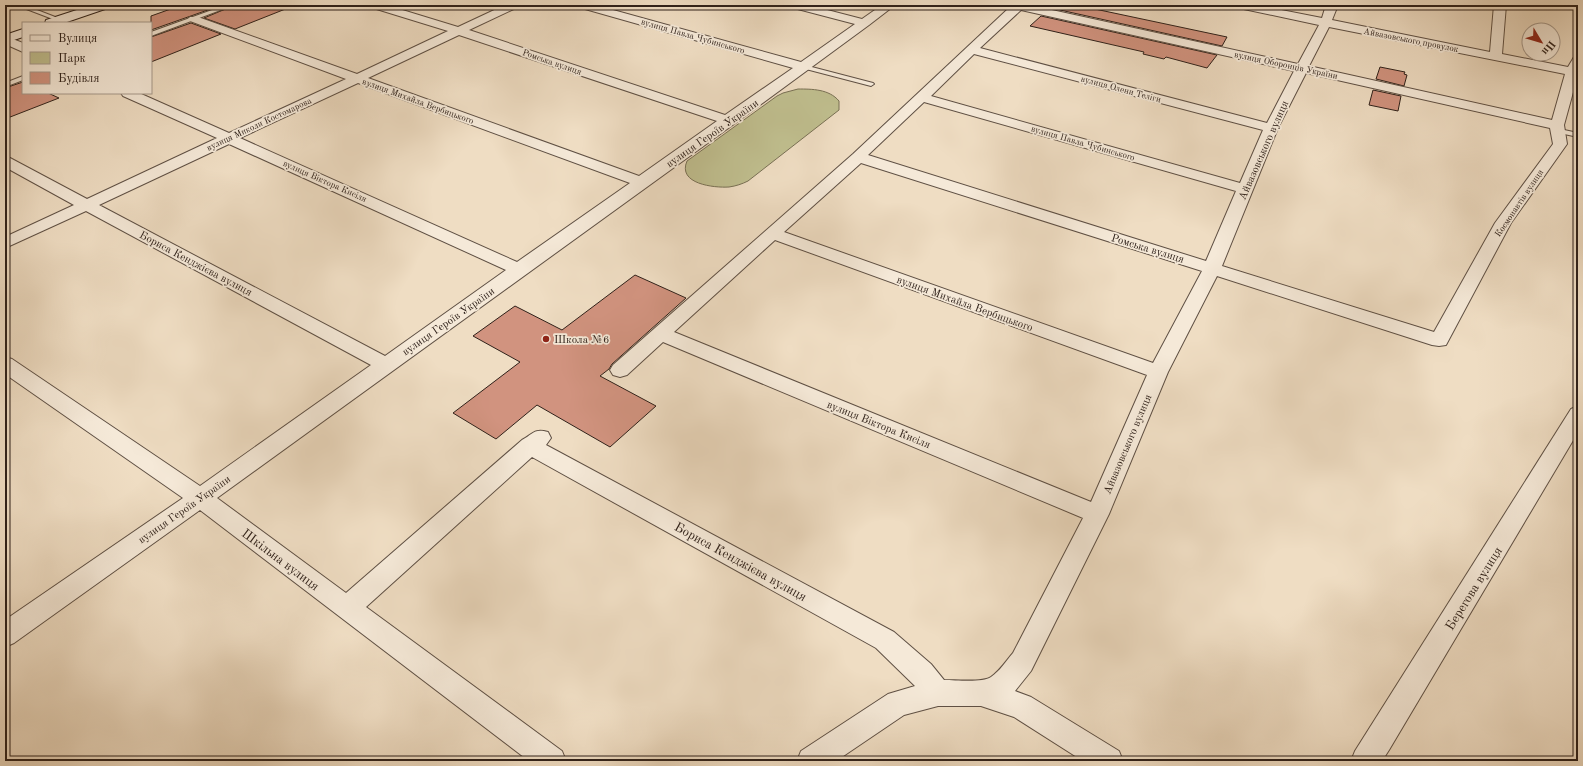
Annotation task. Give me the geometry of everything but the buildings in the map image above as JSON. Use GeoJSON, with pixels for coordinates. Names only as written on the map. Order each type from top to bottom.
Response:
{"type":"FeatureCollection","features":[{"type":"Feature","properties":{"kind":"main road"},"geometry":{"type":"LineString","coordinates":[[55,22],[104,5]]}},
{"type":"Feature","properties":{"kind":"main road"},"geometry":{"type":"LineString","coordinates":[[5,40],[22,32]]}},
{"type":"Feature","properties":{"kind":"street","name":"Ромська вулиця"},"geometry":{"type":"LineString","coordinates":[[374,5],[459,31],[729,121]]}},
{"type":"Feature","properties":{"kind":"street","name":"вулиця Миколи Костомарова"},"geometry":{"type":"LineString","coordinates":[[5,244],[514,5]]}},
{"type":"Feature","properties":{"kind":"street","name":"вулиця Павла Чубинського"},"geometry":{"type":"LineString","coordinates":[[582,5],[804,67]]}},
{"type":"Feature","properties":{"kind":"street"},"geometry":{"type":"LineString","coordinates":[[794,5],[865,23]]}},
{"type":"Feature","properties":{"kind":"street","name":"вулиця Героїв України"},"geometry":{"type":"LineString","coordinates":[[5,635],[520,270],[889,5]]}},
{"type":"Feature","properties":{"kind":"street"},"geometry":{"type":"LineString","coordinates":[[620,370],[858,157],[972,50],[1016,5]]}},
{"type":"Feature","properties":{"kind":"street","name":"вулиця Оборонців України"},"geometry":{"type":"LineString","coordinates":[[1016,5],[1558,127]]}},
{"type":"Feature","properties":{"kind":"street","name":"Айвазовського провулок"},"geometry":{"type":"LineString","coordinates":[[1239,5],[1329,14],[1496,57],[1575,66]]}},
{"type":"Feature","properties":{"kind":"street"},"geometry":{"type":"LineString","coordinates":[[1496,57],[1500,5]]}},
{"type":"Feature","properties":{"kind":"street","name":"Айвазовського вулиця"},"geometry":{"type":"LineString","coordinates":[[811,761],[898,703],[938,693],[981,693],[998,689],[1022,662],[1097,514],[1158,372],[1212,268],[1271,128],[1329,14]]}},
{"type":"Feature","properties":{"kind":"street","name":"вулиця Михайла Вербицького"},"geometry":{"type":"LineString","coordinates":[[194,19],[642,182]]}},
{"type":"Feature","properties":{"kind":"street"},"geometry":{"type":"LineString","coordinates":[[5,40],[22,48]]}},
{"type":"Feature","properties":{"kind":"street","name":"вулиця Олени Теліги"},"geometry":{"type":"LineString","coordinates":[[972,50],[1271,128]]}},
{"type":"Feature","properties":{"kind":"street","name":"Космонавтів вулиця"},"geometry":{"type":"LineString","coordinates":[[1439,340],[1503,223],[1560,144],[1558,127],[1575,66]]}},
{"type":"Feature","properties":{"kind":"street","name":"вулиця Віктора Кисіля"},"geometry":{"type":"LineString","coordinates":[[130,94],[520,270]]}},
{"type":"Feature","properties":{"kind":"street","name":"вулиця Павла Чубинського"},"geometry":{"type":"LineString","coordinates":[[921,97],[1245,189]]}},
{"type":"Feature","properties":{"kind":"street","name":"Ромська вулиця"},"geometry":{"type":"LineString","coordinates":[[858,157],[1439,340]]}},
{"type":"Feature","properties":{"kind":"street","name":"Бориса Кенджієва вулиця"},"geometry":{"type":"LineString","coordinates":[[5,161],[386,365]]}},
{"type":"Feature","properties":{"kind":"street","name":"вулиця Михайла Вербицького"},"geometry":{"type":"LineString","coordinates":[[772,233],[1158,372]]}},
{"type":"Feature","properties":{"kind":"street","name":"вулиця Віктора Кисіля"},"geometry":{"type":"LineString","coordinates":[[660,334],[1097,514]]}},
{"type":"Feature","properties":{"kind":"street","name":"Шкільна вулиця"},"geometry":{"type":"LineString","coordinates":[[5,364],[200,498],[552,761]]}},
{"type":"Feature","properties":{"kind":"street","name":"Берегова вулиця"},"geometry":{"type":"LineString","coordinates":[[1365,761],[1383,734],[1578,414]]}},
{"type":"Feature","properties":{"kind":"street","name":"Бориса Кенджієва вулиця"},"geometry":{"type":"LineString","coordinates":[[347,608],[535,442],[885,640],[922,672],[938,693]]}},
{"type":"Feature","properties":{"kind":"street"},"geometry":{"type":"LineString","coordinates":[[981,693],[1021,706],[1109,761]]}},
{"type":"Feature","properties":{"kind":"lane"},"geometry":{"type":"LineString","coordinates":[[20,5],[55,22]]}},
{"type":"Feature","properties":{"kind":"lane"},"geometry":{"type":"LineString","coordinates":[[152,34],[231,5]]}},
{"type":"Feature","properties":{"kind":"lane"},"geometry":{"type":"LineString","coordinates":[[804,67],[871,84]]}},
{"type":"Feature","properties":{"kind":"lane"},"geometry":{"type":"LineString","coordinates":[[5,85],[22,78]]}},
{"type":"Feature","properties":{"kind":"lane"},"geometry":{"type":"LineString","coordinates":[[1558,127],[1578,134]]}},
{"type":"Feature","properties":{"kind":"green space"},"geometry":{"type":"Polygon","coordinates":[[[798,89],[814,90],[830,94],[839,101],[839,110],[748,181],[729,187],[715,187],[692,180],[687,175],[685,169],[687,161],[777,96],[798,89]]]}},
{"type":"Feature","properties":{"kind":"place","name":"Школа №6"},"geometry":{"type":"Point","coordinates":[546,339]}}]}
